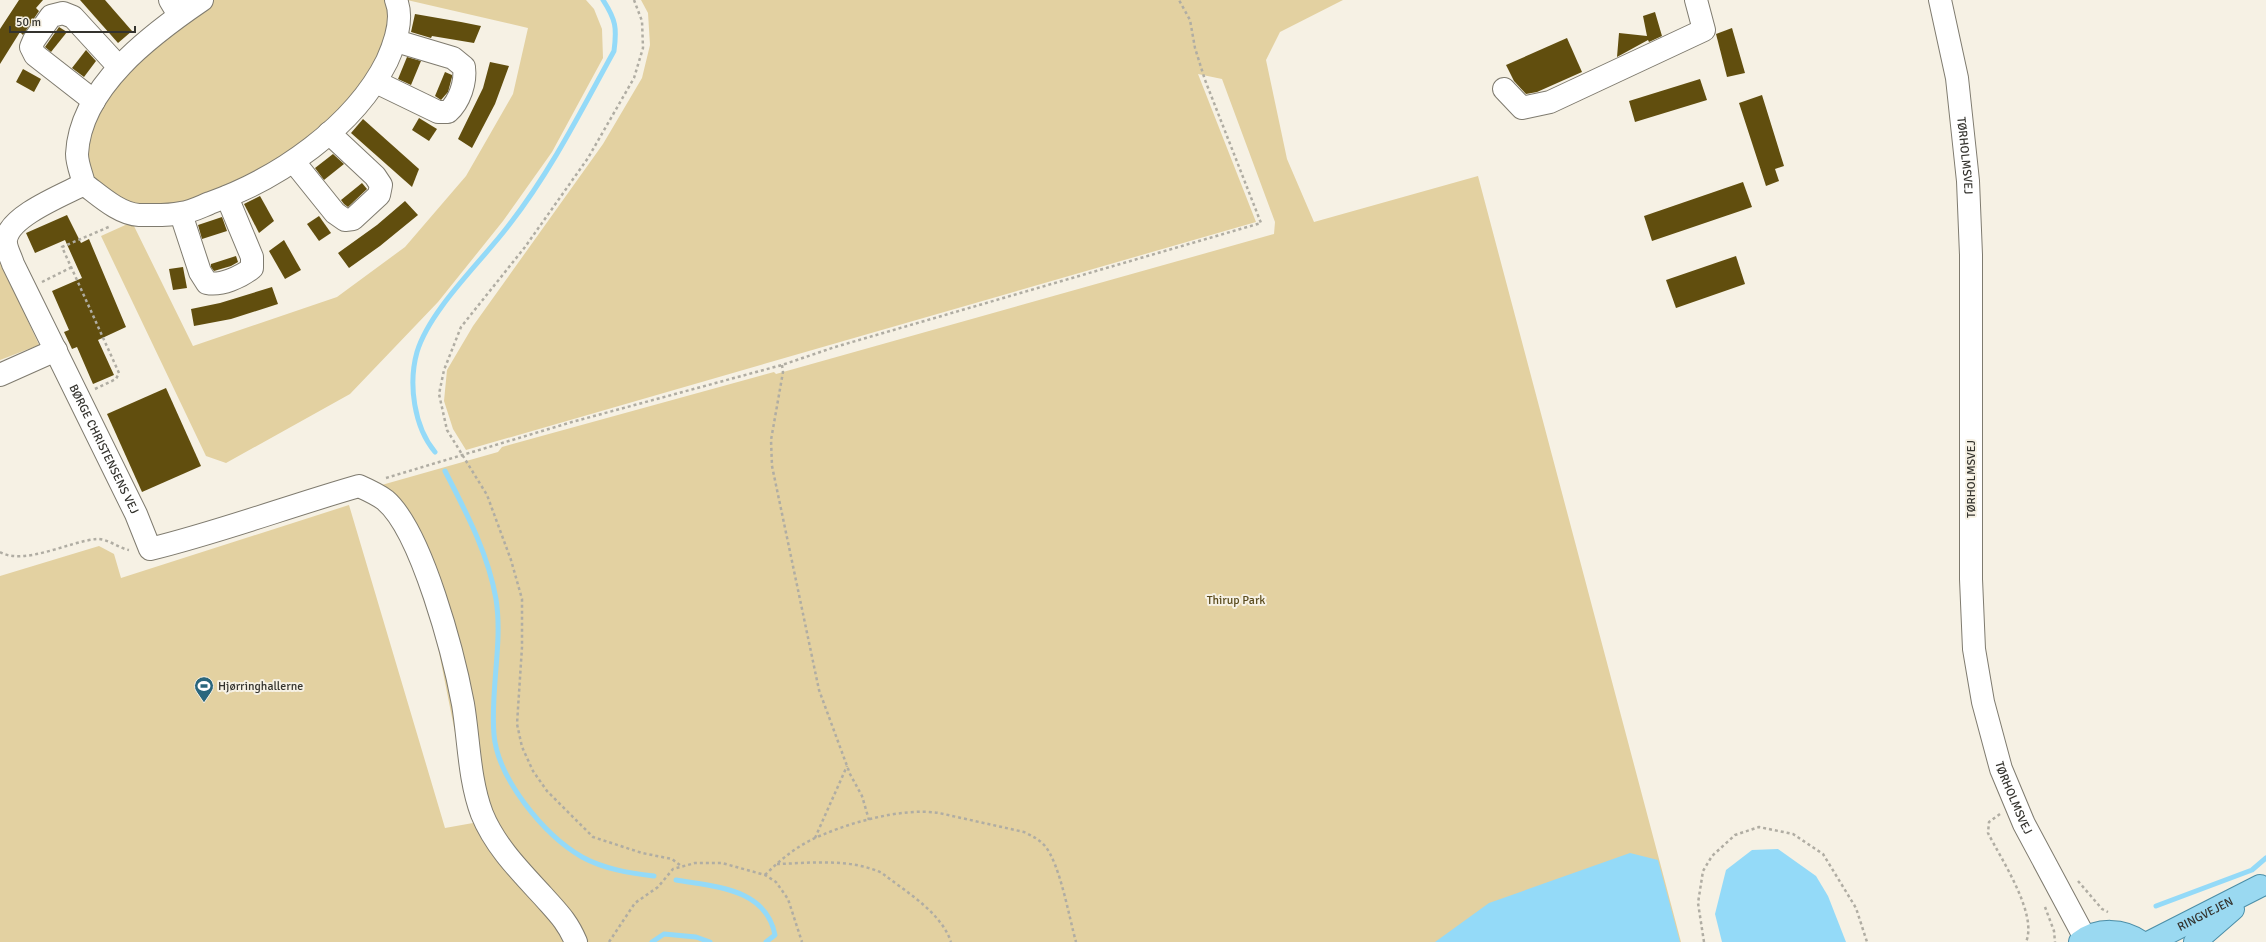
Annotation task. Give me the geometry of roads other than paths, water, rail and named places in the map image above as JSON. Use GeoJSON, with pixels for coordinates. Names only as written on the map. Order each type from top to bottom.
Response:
{"type":"FeatureCollection","features":[{"type":"Feature","properties":{"kind":"main road","name":"RINGVEJEN"},"geometry":{"type":"LineString","coordinates":[[2150,942],[2263,883]]}},
{"type":"Feature","properties":{"kind":"main road","name":"RINGVEJEN"},"geometry":{"type":"LineString","coordinates":[[2195,942],[2263,883]]}},
{"type":"Feature","properties":{"kind":"main road"},"geometry":{"type":"LineString","coordinates":[[2083,940],[2108,932],[2122,933],[2141,942]]}},
{"type":"Feature","properties":{"kind":"street"},"geometry":{"type":"LineString","coordinates":[[202,0],[175,8],[118,66],[94,101],[81,135],[77,155],[84,184],[115,206],[137,215],[181,214],[227,197],[294,162],[329,133],[376,82],[396,41],[398,6],[396,0]]}},
{"type":"Feature","properties":{"kind":"street"},"geometry":{"type":"LineString","coordinates":[[1504,88],[1522,108],[1550,102],[1704,30],[1696,0]]}},
{"type":"Feature","properties":{"kind":"street","name":"TØRHOLMSVEJ"},"geometry":{"type":"LineString","coordinates":[[1940,0],[1957,78],[1968,181],[1971,256],[1971,579],[1974,649],[1983,702],[2001,769],[2024,824],[2083,940]]}},
{"type":"Feature","properties":{"kind":"street"},"geometry":{"type":"LineString","coordinates":[[94,101],[35,55],[31,47],[34,40],[51,16],[63,13],[73,17],[118,66]]}},
{"type":"Feature","properties":{"kind":"street"},"geometry":{"type":"LineString","coordinates":[[376,82],[438,112],[448,112],[455,106],[466,77],[464,66],[453,58],[396,41]]}},
{"type":"Feature","properties":{"kind":"street"},"geometry":{"type":"LineString","coordinates":[[294,162],[335,213],[345,220],[353,219],[379,195],[381,186],[375,176],[329,133]]}},
{"type":"Feature","properties":{"kind":"street","name":"BØRGE CHRISTENSENS VEJ"},"geometry":{"type":"LineString","coordinates":[[84,184],[24,216],[11,227],[6,241],[13,264],[136,514],[150,549],[191,539],[288,507],[359,486],[380,497],[395,512],[406,527],[425,570],[441,619],[462,703],[476,794],[482,814],[509,860],[569,925],[576,942]]}},
{"type":"Feature","properties":{"kind":"street"},"geometry":{"type":"LineString","coordinates":[[181,214],[200,272],[207,283],[215,285],[237,277],[252,268],[252,257],[227,197]]}},
{"type":"Feature","properties":{"kind":"street"},"geometry":{"type":"LineString","coordinates":[[0,375],[56,350]]}},
{"type":"Feature","properties":{"kind":"water"},"geometry":{"type":"Polygon","coordinates":[[[1778,849],[1816,876],[1828,896],[1846,942],[1722,942],[1715,914],[1726,870],[1752,850],[1778,849]]]}},
{"type":"Feature","properties":{"kind":"water"},"geometry":{"type":"Polygon","coordinates":[[[1630,853],[1658,860],[1680,942],[1435,942],[1489,903],[1630,853]]]}},
{"type":"Feature","properties":{"kind":"waterway"},"geometry":{"type":"LineString","coordinates":[[435,452],[422,430],[415,405],[413,378],[417,352],[433,319],[445,302],[509,225],[552,162],[614,51],[615,30],[613,19],[603,0]]}},
{"type":"Feature","properties":{"kind":"waterway"},"geometry":{"type":"LineString","coordinates":[[445,471],[482,549],[488,565],[496,599],[498,633],[493,718],[497,752],[504,770],[525,804],[553,835],[567,847],[582,857],[599,865],[626,872],[654,876]]}},
{"type":"Feature","properties":{"kind":"waterway"},"geometry":{"type":"LineString","coordinates":[[2156,906],[2252,870],[2266,858]]}},
{"type":"Feature","properties":{"kind":"waterway"},"geometry":{"type":"LineString","coordinates":[[676,880],[722,888],[737,892],[750,899],[761,908],[770,919],[775,935],[766,942]]}},
{"type":"Feature","properties":{"kind":"waterway"},"geometry":{"type":"LineString","coordinates":[[652,942],[664,934],[696,937],[710,942]]}},
{"type":"Feature","properties":{"kind":"place","name":"Hjørringhallerne"},"geometry":{"type":"Point","coordinates":[204,703]}},
{"type":"Feature","properties":{"kind":"park label","name":"Thirup Park"},"geometry":{"type":"Point","coordinates":[1236,600]}}]}
